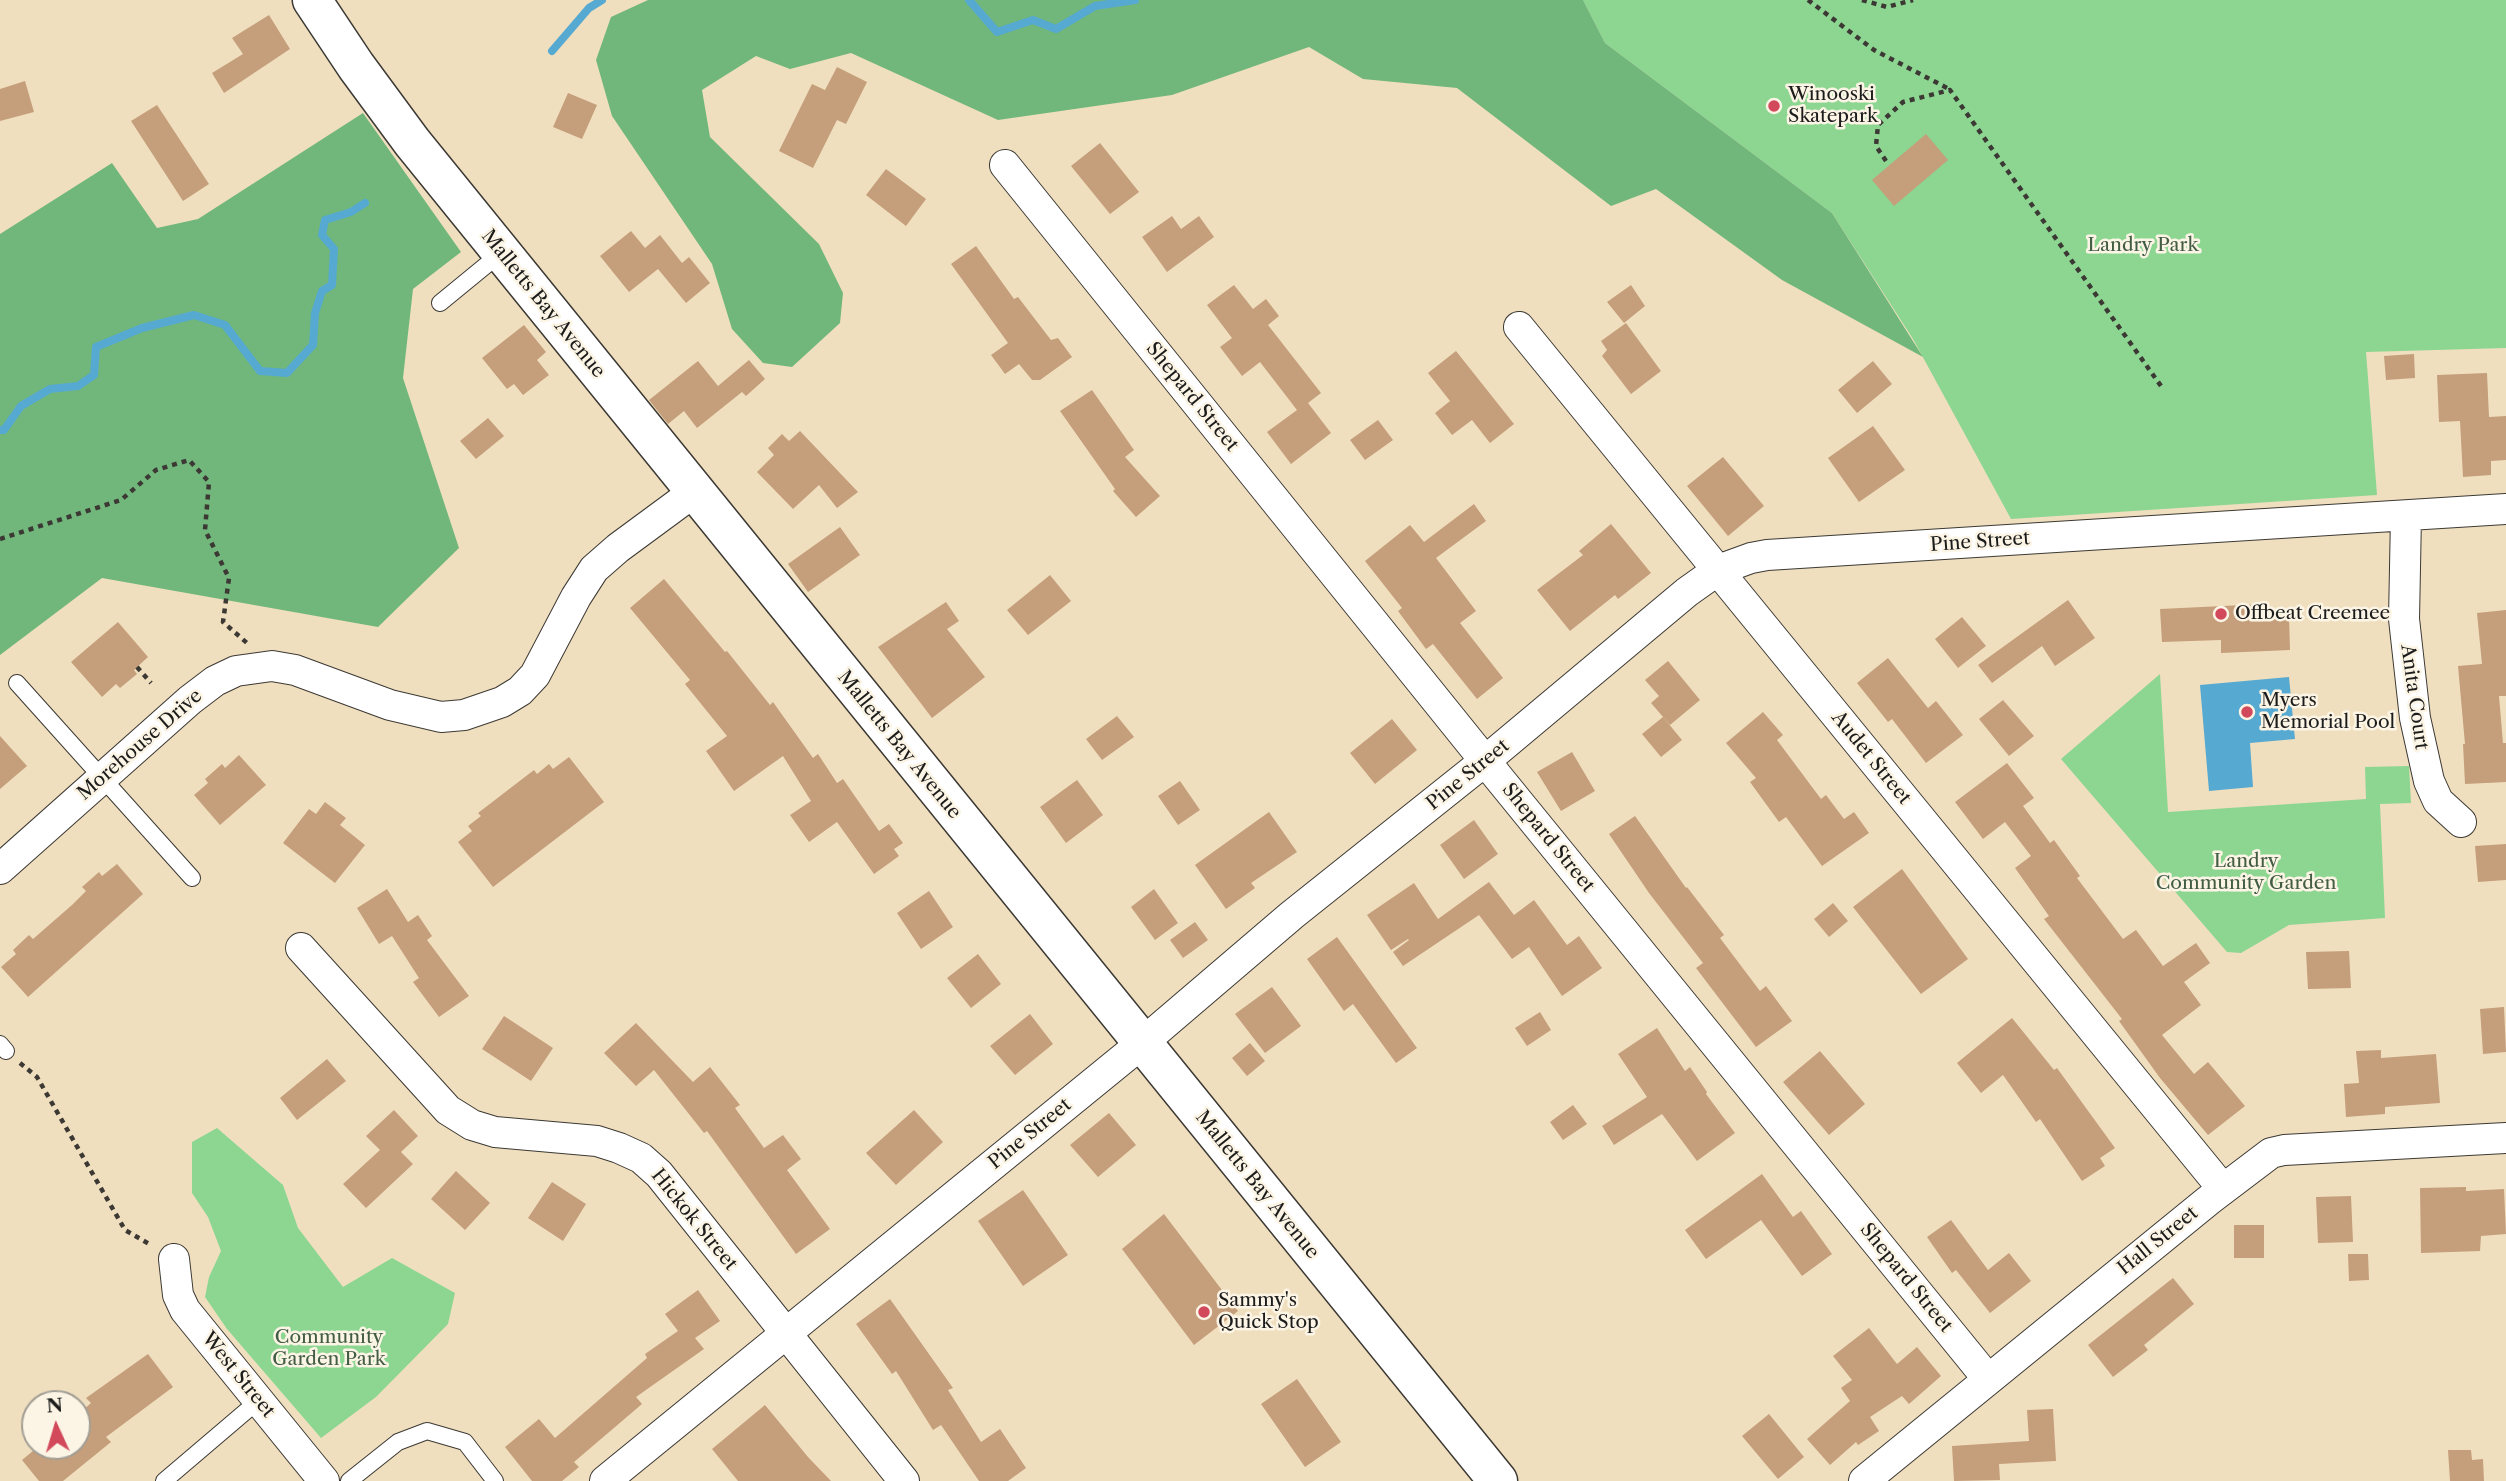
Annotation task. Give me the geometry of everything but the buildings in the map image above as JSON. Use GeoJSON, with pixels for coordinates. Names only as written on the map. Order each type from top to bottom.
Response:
{"type":"FeatureCollection","features":[{"type":"Feature","properties":{"kind":"street","name":"Malletts Bay Avenue"},"geometry":{"type":"LineString","coordinates":[[313,0],[356,66],[412,142],[1498,1481]]}},
{"type":"Feature","properties":{"kind":"street","name":"Shepard Street"},"geometry":{"type":"LineString","coordinates":[[1005,165],[1988,1379]]}},
{"type":"Feature","properties":{"kind":"street","name":"Audet Street"},"geometry":{"type":"LineString","coordinates":[[1519,327],[2223,1189]]}},
{"type":"Feature","properties":{"kind":"street","name":"Morehouse Drive"},"geometry":{"type":"LineString","coordinates":[[0,869],[190,700],[215,681],[236,671],[272,666],[316,677],[415,712],[441,717],[484,710],[520,691],[535,675],[576,597],[594,569],[694,492]]}},
{"type":"Feature","properties":{"kind":"street","name":"Pine Street"},"geometry":{"type":"LineString","coordinates":[[605,1481],[1141,1044],[1292,915],[1485,761],[1687,592],[1718,570],[1768,555],[2506,509]]}},
{"type":"Feature","properties":{"kind":"street","name":"Anita Court"},"geometry":{"type":"LineString","coordinates":[[2406,516],[2404,619],[2415,718],[2429,781],[2438,801],[2461,822]]}},
{"type":"Feature","properties":{"kind":"street","name":"Hickok Street"},"geometry":{"type":"LineString","coordinates":[[301,948],[448,1110],[472,1125],[495,1132],[573,1138],[618,1147],[640,1158],[660,1174],[904,1481]]}},
{"type":"Feature","properties":{"kind":"street","name":"Hall Street"},"geometry":{"type":"LineString","coordinates":[[1864,1481],[2259,1160],[2272,1153],[2284,1150],[2506,1138]]}},
{"type":"Feature","properties":{"kind":"street","name":"West Street"},"geometry":{"type":"LineString","coordinates":[[174,1259],[178,1295],[186,1310],[324,1481]]}},
{"type":"Feature","properties":{"kind":"lane"},"geometry":{"type":"LineString","coordinates":[[440,303],[501,253]]}},
{"type":"Feature","properties":{"kind":"lane"},"geometry":{"type":"LineString","coordinates":[[17,683],[192,878]]}},
{"type":"Feature","properties":{"kind":"lane"},"geometry":{"type":"LineString","coordinates":[[164,1481],[258,1401]]}},
{"type":"Feature","properties":{"kind":"lane"},"geometry":{"type":"LineString","coordinates":[[349,1481],[398,1442],[427,1431],[465,1442],[495,1481]]}},
{"type":"Feature","properties":{"kind":"path"},"geometry":{"type":"LineString","coordinates":[[1808,0],[1874,50],[1950,90],[2161,386]]}},
{"type":"Feature","properties":{"kind":"path"},"geometry":{"type":"LineString","coordinates":[[1862,0],[1887,7],[1913,0]]}},
{"type":"Feature","properties":{"kind":"path"},"geometry":{"type":"LineString","coordinates":[[1886,161],[1876,146],[1878,125],[1903,102],[1950,90]]}},
{"type":"Feature","properties":{"kind":"path"},"geometry":{"type":"LineString","coordinates":[[0,539],[121,500],[156,470],[189,460],[209,482],[205,530],[229,578],[223,621],[272,666]]}},
{"type":"Feature","properties":{"kind":"path"},"geometry":{"type":"LineString","coordinates":[[137,667],[151,683]]}},
{"type":"Feature","properties":{"kind":"path"},"geometry":{"type":"LineString","coordinates":[[3,1047],[37,1077],[125,1230],[174,1259]]}},
{"type":"Feature","properties":{"kind":"green space"},"geometry":{"type":"Polygon","coordinates":[[[648,0],[1583,0],[1605,43],[1832,213],[1923,357],[1782,280],[1656,189],[1611,206],[1457,88],[1363,79],[1309,47],[1172,95],[998,120],[851,53],[790,69],[756,56],[702,90],[710,137],[819,244],[843,293],[840,323],[792,367],[763,363],[732,329],[712,264],[612,116],[596,60],[611,17],[648,0]]]}},
{"type":"Feature","properties":{"kind":"green space","name":"Landry Park"},"geometry":{"type":"Polygon","coordinates":[[[1583,0],[2506,0],[2506,348],[2366,352],[2377,495],[2011,519],[1913,339],[1832,213],[1605,43],[1583,0]]]}},
{"type":"Feature","properties":{"kind":"green space"},"geometry":{"type":"Polygon","coordinates":[[[363,113],[461,252],[413,289],[403,378],[459,548],[378,627],[102,578],[0,655],[0,234],[112,163],[157,228],[198,219],[363,113]]]}},
{"type":"Feature","properties":{"kind":"green space","name":"Landry Community Garden"},"geometry":{"type":"Polygon","coordinates":[[[2160,674],[2168,812],[2366,799],[2365,767],[2409,766],[2411,803],[2380,804],[2385,918],[2289,925],[2241,953],[2227,952],[2061,759],[2160,674]]]}},
{"type":"Feature","properties":{"kind":"green space","name":"Community Garden Park"},"geometry":{"type":"Polygon","coordinates":[[[217,1128],[283,1185],[298,1228],[343,1287],[392,1258],[455,1293],[448,1324],[376,1397],[321,1438],[227,1329],[205,1297],[209,1277],[221,1251],[208,1217],[192,1193],[192,1142],[217,1128]]]}},
{"type":"Feature","properties":{"kind":"water","name":"Myers Memorial Pool"},"geometry":{"type":"Polygon","coordinates":[[[2289,677],[2295,739],[2250,743],[2253,787],[2209,791],[2200,685],[2289,677]]]}},
{"type":"Feature","properties":{"kind":"waterway"},"geometry":{"type":"LineString","coordinates":[[552,51],[589,8],[602,0]]}},
{"type":"Feature","properties":{"kind":"waterway"},"geometry":{"type":"LineString","coordinates":[[969,0],[997,32],[1033,20],[1056,29],[1095,6],[1135,0]]}},
{"type":"Feature","properties":{"kind":"waterway"},"geometry":{"type":"LineString","coordinates":[[0,430],[4,430],[21,406],[50,389],[78,386],[94,375],[96,347],[142,328],[194,315],[225,325],[260,371],[287,373],[313,345],[315,313],[322,291],[332,285],[334,249],[322,235],[325,220],[351,212],[365,203]]}},
{"type":"Feature","properties":{"kind":"place","name":"Winooski Skatepark"},"geometry":{"type":"Point","coordinates":[1774,106]}},
{"type":"Feature","properties":{"kind":"place","name":"Offbeat Creemee"},"geometry":{"type":"Point","coordinates":[2221,614]}},
{"type":"Feature","properties":{"kind":"place","name":"Myers Memorial Pool"},"geometry":{"type":"Point","coordinates":[2247,712]}},
{"type":"Feature","properties":{"kind":"place","name":"Sammy's Quick Stop"},"geometry":{"type":"Point","coordinates":[1204,1312]}}]}
